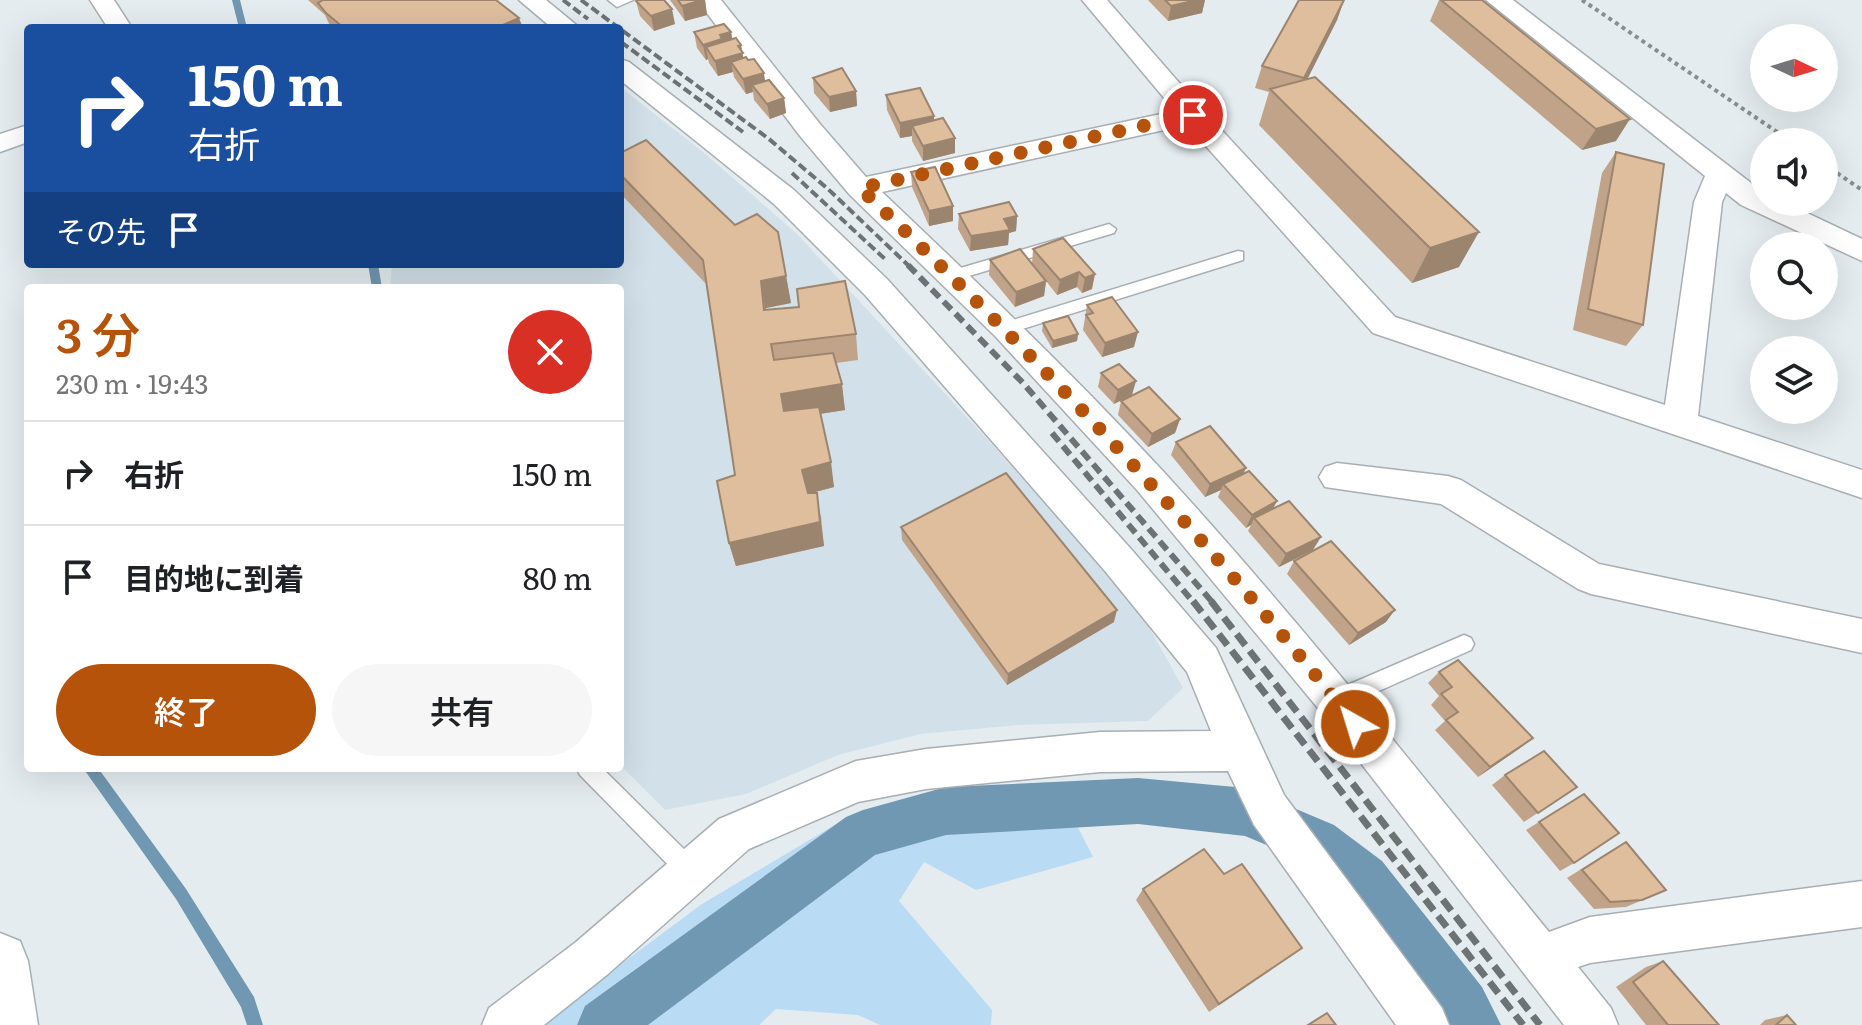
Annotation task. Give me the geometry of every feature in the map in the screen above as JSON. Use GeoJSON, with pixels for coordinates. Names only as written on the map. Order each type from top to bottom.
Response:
{"type":"FeatureCollection","features":[{"type":"Feature","properties":{"kind":"main road"},"geometry":{"type":"LineString","coordinates":[[0,961],[9,1025]]}},
{"type":"Feature","properties":{"kind":"street"},"geometry":{"type":"LineString","coordinates":[[102,0],[117,24]]}},
{"type":"Feature","properties":{"kind":"street"},"geometry":{"type":"LineString","coordinates":[[531,0],[563,24]]}},
{"type":"Feature","properties":{"kind":"street"},"geometry":{"type":"LineString","coordinates":[[709,0],[810,130],[860,188],[1006,328],[1149,480],[1336,700],[1594,1025]]}},
{"type":"Feature","properties":{"kind":"street"},"geometry":{"type":"LineString","coordinates":[[1094,0],[1193,115],[1384,325],[1862,484]]}},
{"type":"Feature","properties":{"kind":"street"},"geometry":{"type":"LineString","coordinates":[[1498,0],[1751,198],[1862,251]]}},
{"type":"Feature","properties":{"kind":"street"},"geometry":{"type":"LineString","coordinates":[[624,70],[784,197],[876,287],[1118,560],[1202,661],[1269,810],[1425,1025]]}},
{"type":"Feature","properties":{"kind":"street"},"geometry":{"type":"LineString","coordinates":[[860,188],[1193,115]]}},
{"type":"Feature","properties":{"kind":"street"},"geometry":{"type":"LineString","coordinates":[[1680,422],[1708,202],[1720,173]]}},
{"type":"Feature","properties":{"kind":"street"},"geometry":{"type":"LineString","coordinates":[[1337,477],[1448,490],[1591,578],[1862,636]]}},
{"type":"Feature","properties":{"kind":"street"},"geometry":{"type":"LineString","coordinates":[[506,1025],[592,958],[734,834],[856,782],[926,769],[1086,753],[1240,751]]}},
{"type":"Feature","properties":{"kind":"street"},"geometry":{"type":"LineString","coordinates":[[1541,958],[1590,940],[1862,904]]}},
{"type":"Feature","properties":{"kind":"lane"},"geometry":{"type":"LineString","coordinates":[[614,0],[617,3],[627,0]]}},
{"type":"Feature","properties":{"kind":"lane"},"geometry":{"type":"LineString","coordinates":[[952,276],[1109,229]]}},
{"type":"Feature","properties":{"kind":"lane"},"geometry":{"type":"LineString","coordinates":[[1006,328],[1238,256]]}},
{"type":"Feature","properties":{"kind":"lane"},"geometry":{"type":"LineString","coordinates":[[1336,700],[1464,644]]}},
{"type":"Feature","properties":{"kind":"lane"},"geometry":{"type":"LineString","coordinates":[[591,772],[691,872]]}},
{"type":"Feature","properties":{"kind":"path"},"geometry":{"type":"LineString","coordinates":[[1582,0],[1771,128]]}},
{"type":"Feature","properties":{"kind":"path"},"geometry":{"type":"LineString","coordinates":[[1838,174],[1862,190]]}},
{"type":"Feature","properties":{"kind":"shaded area"},"geometry":{"type":"Polygon","coordinates":[[[624,90],[702,151],[796,233],[989,441],[1140,611],[1183,688],[1148,721],[1019,725],[921,734],[838,755],[746,794],[665,810],[624,769],[624,284],[390,284],[392,268],[624,268],[624,90]]]}},
{"type":"Feature","properties":{"kind":"shaded area"},"geometry":{"type":"Polygon","coordinates":[[[1056,784],[1093,857],[976,890],[924,862],[899,901],[992,1010],[991,1025],[880,1025],[858,1015],[776,1009],[759,1025],[539,1025],[702,904],[843,820],[1056,784]]]}},
{"type":"Feature","properties":{"kind":"building"},"geometry":{"type":"Polygon","coordinates":[[[323,0],[496,0],[519,18],[505,24],[339,24],[318,3],[323,0]]]}},
{"type":"Feature","properties":{"kind":"building"},"geometry":{"type":"Polygon","coordinates":[[[638,0],[664,0],[672,9],[651,16],[638,0]]]}},
{"type":"Feature","properties":{"kind":"building"},"geometry":{"type":"Polygon","coordinates":[[[678,0],[702,0],[682,6],[678,0]]]}},
{"type":"Feature","properties":{"kind":"building"},"geometry":{"type":"Polygon","coordinates":[[[1165,0],[1197,0],[1171,6],[1165,0]]]}},
{"type":"Feature","properties":{"kind":"building"},"geometry":{"type":"Polygon","coordinates":[[[1299,0],[1344,0],[1304,78],[1262,66],[1299,0]]]}},
{"type":"Feature","properties":{"kind":"building"},"geometry":{"type":"Polygon","coordinates":[[[1441,0],[1482,0],[1630,119],[1596,129],[1441,0]]]}},
{"type":"Feature","properties":{"kind":"building"},"geometry":{"type":"Polygon","coordinates":[[[724,24],[731,32],[720,35],[722,39],[703,45],[694,32],[724,24]]]}},
{"type":"Feature","properties":{"kind":"building"},"geometry":{"type":"Polygon","coordinates":[[[736,38],[743,53],[715,61],[706,47],[736,38]]]}},
{"type":"Feature","properties":{"kind":"building"},"geometry":{"type":"Polygon","coordinates":[[[746,57],[748,60],[754,59],[764,73],[743,79],[731,62],[746,57]]]}},
{"type":"Feature","properties":{"kind":"building"},"geometry":{"type":"Polygon","coordinates":[[[842,68],[856,91],[829,97],[813,78],[842,68]]]}},
{"type":"Feature","properties":{"kind":"building"},"geometry":{"type":"Polygon","coordinates":[[[1315,77],[1479,232],[1430,248],[1270,89],[1315,77]]]}},
{"type":"Feature","properties":{"kind":"building"},"geometry":{"type":"Polygon","coordinates":[[[769,80],[784,98],[767,104],[752,85],[769,80]]]}},
{"type":"Feature","properties":{"kind":"building"},"geometry":{"type":"Polygon","coordinates":[[[920,88],[934,116],[900,123],[886,95],[920,88]]]}},
{"type":"Feature","properties":{"kind":"building"},"geometry":{"type":"Polygon","coordinates":[[[943,118],[955,138],[923,146],[912,126],[943,118]]]}},
{"type":"Feature","properties":{"kind":"building"},"geometry":{"type":"Polygon","coordinates":[[[646,140],[735,225],[757,214],[778,232],[786,276],[761,281],[764,310],[799,307],[797,289],[845,281],[856,334],[771,344],[774,360],[833,353],[842,384],[781,394],[784,411],[819,407],[831,462],[802,470],[808,493],[817,493],[820,522],[729,543],[717,481],[735,475],[703,260],[624,178],[624,151],[646,140]]]}},
{"type":"Feature","properties":{"kind":"building"},"geometry":{"type":"Polygon","coordinates":[[[1616,152],[1664,164],[1643,325],[1588,309],[1616,152]]]}},
{"type":"Feature","properties":{"kind":"building"},"geometry":{"type":"Polygon","coordinates":[[[935,167],[953,206],[929,211],[911,172],[935,167]]]}},
{"type":"Feature","properties":{"kind":"building"},"geometry":{"type":"Polygon","coordinates":[[[1009,202],[1017,216],[1004,219],[1010,230],[971,236],[959,214],[1009,202]]]}},
{"type":"Feature","properties":{"kind":"building"},"geometry":{"type":"Polygon","coordinates":[[[1063,238],[1095,274],[1085,278],[1079,272],[1060,280],[1033,249],[1063,238]]]}},
{"type":"Feature","properties":{"kind":"building"},"geometry":{"type":"Polygon","coordinates":[[[1020,249],[1046,281],[1016,292],[990,260],[1020,249]]]}},
{"type":"Feature","properties":{"kind":"building"},"geometry":{"type":"Polygon","coordinates":[[[1112,297],[1138,332],[1105,343],[1086,315],[1093,313],[1087,305],[1112,297]]]}},
{"type":"Feature","properties":{"kind":"building"},"geometry":{"type":"Polygon","coordinates":[[[1068,316],[1078,334],[1053,341],[1043,323],[1068,316]]]}},
{"type":"Feature","properties":{"kind":"building"},"geometry":{"type":"Polygon","coordinates":[[[1119,364],[1136,381],[1118,390],[1101,373],[1119,364]]]}},
{"type":"Feature","properties":{"kind":"building"},"geometry":{"type":"Polygon","coordinates":[[[1149,387],[1180,419],[1152,434],[1121,401],[1149,387]]]}},
{"type":"Feature","properties":{"kind":"building"},"geometry":{"type":"Polygon","coordinates":[[[1210,426],[1246,468],[1210,484],[1176,442],[1210,426]]]}},
{"type":"Feature","properties":{"kind":"building"},"geometry":{"type":"Polygon","coordinates":[[[1249,471],[1277,501],[1252,515],[1223,484],[1249,471]]]}},
{"type":"Feature","properties":{"kind":"building"},"geometry":{"type":"Polygon","coordinates":[[[1006,473],[1117,610],[1008,674],[901,527],[1006,473]]]}},
{"type":"Feature","properties":{"kind":"building"},"geometry":{"type":"Polygon","coordinates":[[[1289,501],[1321,537],[1286,554],[1254,518],[1289,501]]]}},
{"type":"Feature","properties":{"kind":"building"},"geometry":{"type":"Polygon","coordinates":[[[1331,541],[1395,610],[1358,633],[1294,561],[1331,541]]]}},
{"type":"Feature","properties":{"kind":"building"},"geometry":{"type":"Polygon","coordinates":[[[1458,660],[1533,738],[1490,767],[1446,720],[1458,712],[1441,694],[1452,687],[1439,672],[1458,660]]]}},
{"type":"Feature","properties":{"kind":"building"},"geometry":{"type":"Polygon","coordinates":[[[1544,751],[1577,787],[1538,813],[1505,775],[1544,751]]]}},
{"type":"Feature","properties":{"kind":"building"},"geometry":{"type":"Polygon","coordinates":[[[1584,794],[1619,833],[1574,863],[1539,822],[1584,794]]]}},
{"type":"Feature","properties":{"kind":"building"},"geometry":{"type":"Polygon","coordinates":[[[1626,842],[1666,890],[1642,900],[1610,902],[1582,870],[1626,842]]]}},
{"type":"Feature","properties":{"kind":"building"},"geometry":{"type":"Polygon","coordinates":[[[1204,849],[1224,874],[1242,864],[1302,948],[1219,1004],[1143,889],[1204,849]]]}},
{"type":"Feature","properties":{"kind":"building"},"geometry":{"type":"Polygon","coordinates":[[[1663,961],[1719,1025],[1668,1025],[1633,982],[1663,961]]]}},
{"type":"Feature","properties":{"kind":"building"},"geometry":{"type":"Polygon","coordinates":[[[1327,1013],[1336,1025],[1308,1025],[1327,1013]]]}},
{"type":"Feature","properties":{"kind":"building"},"geometry":{"type":"Polygon","coordinates":[[[1787,1015],[1796,1025],[1776,1025],[1787,1015]]]}},
{"type":"Feature","properties":{"kind":"waterway"},"geometry":{"type":"LineString","coordinates":[[236,0],[242,24]]}},
{"type":"Feature","properties":{"kind":"waterway"},"geometry":{"type":"LineString","coordinates":[[374,268],[376,284]]}},
{"type":"Feature","properties":{"kind":"waterway"},"geometry":{"type":"LineString","coordinates":[[93,772],[181,894],[248,1003],[255,1025]]}},
{"type":"Feature","properties":{"kind":"waterway"},"geometry":{"type":"LineString","coordinates":[[604,1025],[863,834],[946,811],[1138,801],[1246,812],[1317,842],[1364,879],[1463,1006],[1474,1025]]}},
{"type":"Feature","properties":{"kind":"railway"},"geometry":{"type":"LineString","coordinates":[[563,0],[588,19]]}},
{"type":"Feature","properties":{"kind":"railway"},"geometry":{"type":"LineString","coordinates":[[581,0],[613,24]]}},
{"type":"Feature","properties":{"kind":"railway"},"geometry":{"type":"LineString","coordinates":[[624,32],[769,139],[828,189],[909,266]]}},
{"type":"Feature","properties":{"kind":"railway"},"geometry":{"type":"LineString","coordinates":[[624,44],[743,132]]}},
{"type":"Feature","properties":{"kind":"railway"},"geometry":{"type":"LineString","coordinates":[[792,173],[886,260]]}},
{"type":"Feature","properties":{"kind":"railway"},"geometry":{"type":"LineString","coordinates":[[909,266],[1023,383],[1213,603]]}},
{"type":"Feature","properties":{"kind":"railway"},"geometry":{"type":"LineString","coordinates":[[1052,433],[1194,603]]}},
{"type":"Feature","properties":{"kind":"railway"},"geometry":{"type":"LineString","coordinates":[[1193,601],[1523,1025]]}},
{"type":"Feature","properties":{"kind":"railway"},"geometry":{"type":"LineString","coordinates":[[1211,601],[1540,1025]]}},
{"type":"Feature","properties":{"kind":"route"},"geometry":{"type":"LineString","coordinates":[[1193,115],[860,188],[1006,328],[1149,480],[1355,724]]}}]}
